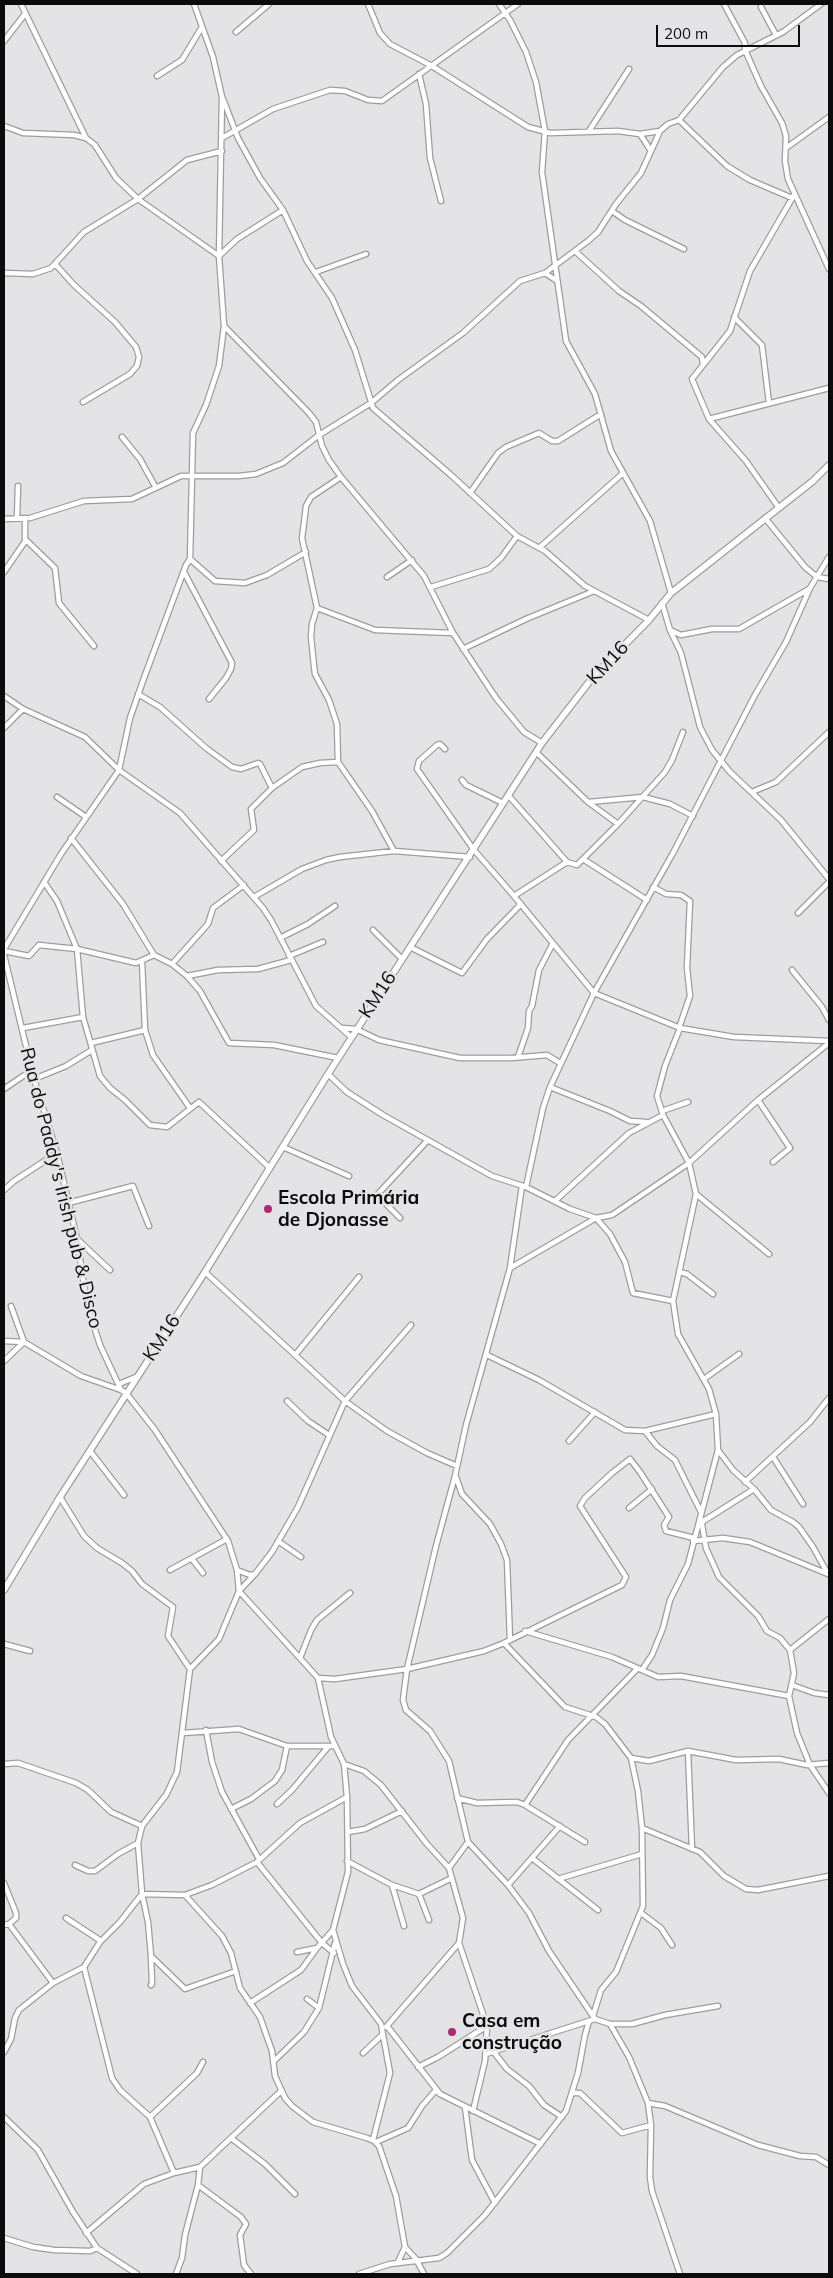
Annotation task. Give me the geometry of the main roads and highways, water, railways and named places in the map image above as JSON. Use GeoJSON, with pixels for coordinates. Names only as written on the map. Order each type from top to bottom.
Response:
{"type":"FeatureCollection","features":[{"type":"Feature","properties":{"kind":"place","name":"Escola Primária de Djonasse"},"geometry":{"type":"Point","coordinates":[268,1209]}},
{"type":"Feature","properties":{"kind":"place","name":"Casa em construção"},"geometry":{"type":"Point","coordinates":[452,2032]}}]}
